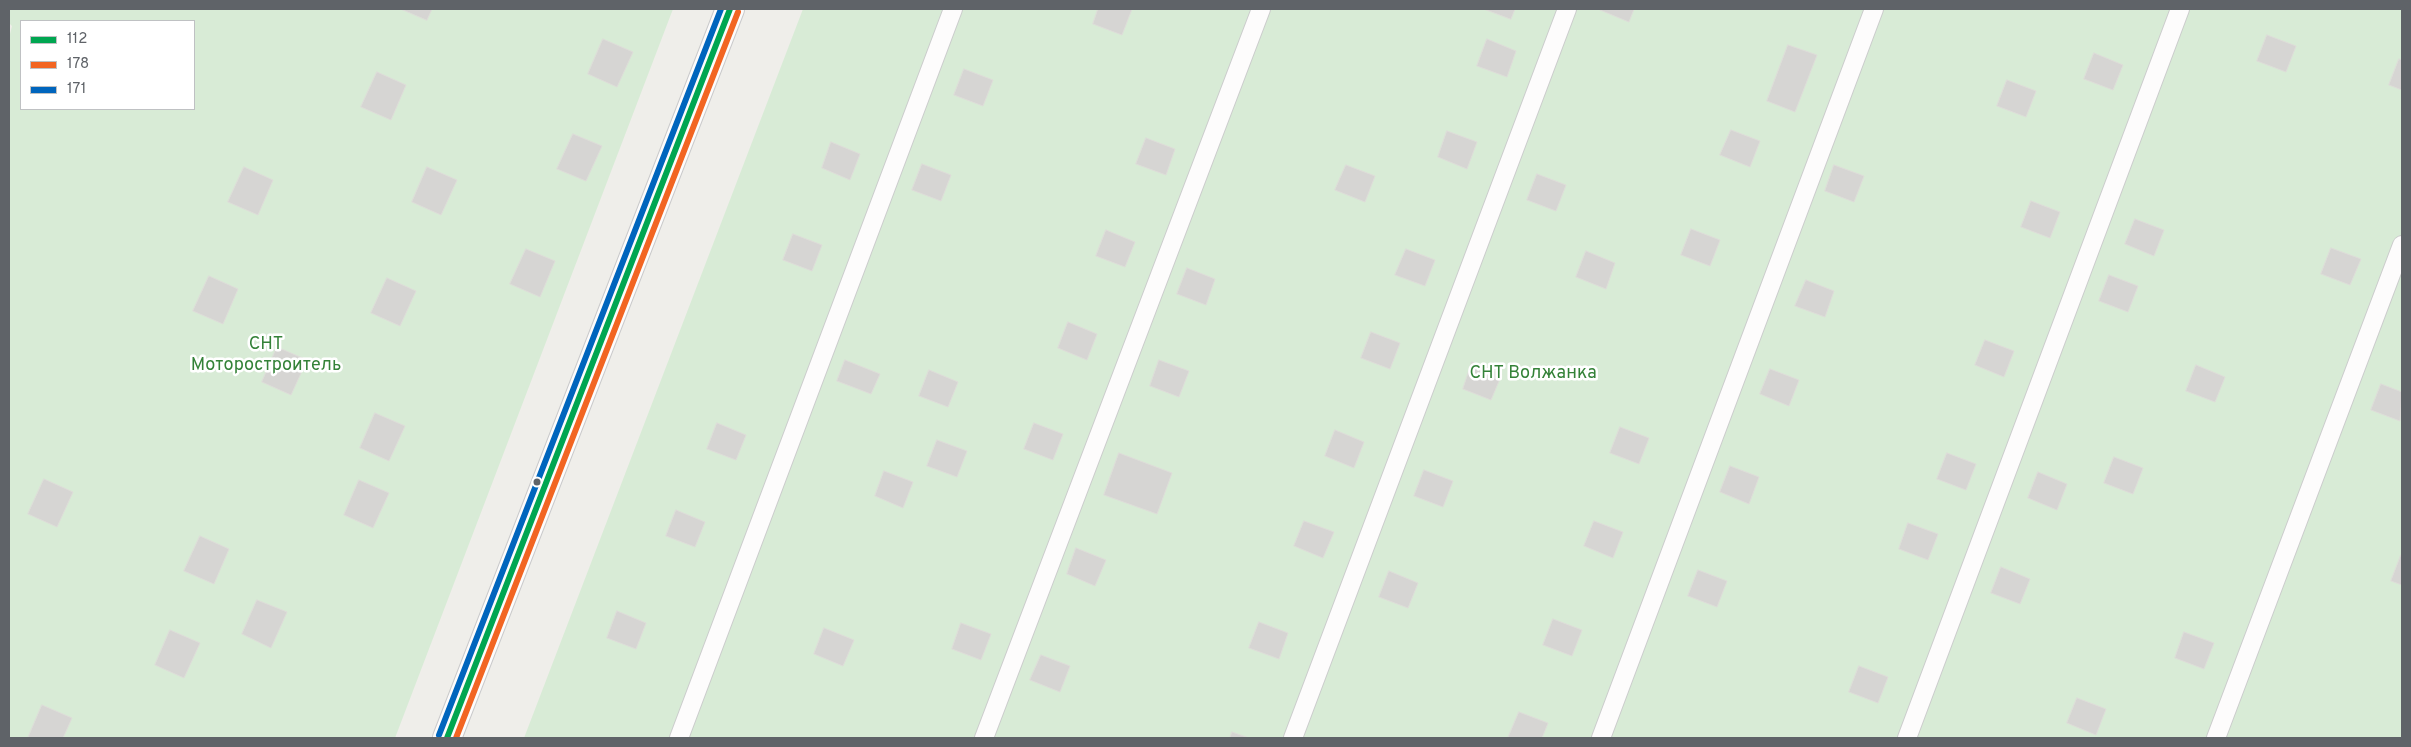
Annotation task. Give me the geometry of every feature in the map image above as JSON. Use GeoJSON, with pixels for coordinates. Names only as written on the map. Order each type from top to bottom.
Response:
{"type":"FeatureCollection","features":[{"type":"Feature","properties":{"kind":"street"},"geometry":{"type":"LineString","coordinates":[[446,738],[730,9]]}},
{"type":"Feature","properties":{"kind":"lane"},"geometry":{"type":"LineString","coordinates":[[679,738],[953,9]]}},
{"type":"Feature","properties":{"kind":"lane"},"geometry":{"type":"LineString","coordinates":[[984,738],[1261,9]]}},
{"type":"Feature","properties":{"kind":"lane"},"geometry":{"type":"LineString","coordinates":[[1293,738],[1566,9]]}},
{"type":"Feature","properties":{"kind":"lane"},"geometry":{"type":"LineString","coordinates":[[1601,738],[1874,9]]}},
{"type":"Feature","properties":{"kind":"lane"},"geometry":{"type":"LineString","coordinates":[[1907,738],[2180,9]]}},
{"type":"Feature","properties":{"kind":"lane"},"geometry":{"type":"LineString","coordinates":[[2216,738],[2402,245]]}},
{"type":"Feature","properties":{"kind":"green space","name":"СНТ Моторостроитель"},"geometry":{"type":"Polygon","coordinates":[[[9,9],[673,9],[395,738],[9,738],[9,38],[12,26],[9,23],[9,9]]]}},
{"type":"Feature","properties":{"kind":"green space","name":"СНТ Волжанка"},"geometry":{"type":"Polygon","coordinates":[[[803,9],[2402,9],[2402,738],[524,738],[803,9]]]}},
{"type":"Feature","properties":{"kind":"building"},"geometry":{"type":"Polygon","coordinates":[[[401,9],[432,9],[427,20],[401,9]]]}},
{"type":"Feature","properties":{"kind":"building"},"geometry":{"type":"Polygon","coordinates":[[[1098,9],[1132,9],[1122,35],[1093,24],[1098,9]]]}},
{"type":"Feature","properties":{"kind":"building"},"geometry":{"type":"Polygon","coordinates":[[[1484,9],[1515,9],[1511,19],[1484,9]]]}},
{"type":"Feature","properties":{"kind":"building"},"geometry":{"type":"Polygon","coordinates":[[[1600,9],[1634,9],[1629,22],[1600,9]]]}},
{"type":"Feature","properties":{"kind":"building"},"geometry":{"type":"Polygon","coordinates":[[[2267,35],[2296,46],[2286,72],[2257,61],[2267,35]]]}},
{"type":"Feature","properties":{"kind":"building"},"geometry":{"type":"Polygon","coordinates":[[[603,39],[633,52],[617,87],[588,74],[603,39]]]}},
{"type":"Feature","properties":{"kind":"building"},"geometry":{"type":"Polygon","coordinates":[[[1487,39],[1516,51],[1507,77],[1477,66],[1487,39]]]}},
{"type":"Feature","properties":{"kind":"building"},"geometry":{"type":"Polygon","coordinates":[[[1788,45],[1817,55],[1795,112],[1767,101],[1788,45]]]}},
{"type":"Feature","properties":{"kind":"building"},"geometry":{"type":"Polygon","coordinates":[[[2094,53],[2123,65],[2113,90],[2084,79],[2094,53]]]}},
{"type":"Feature","properties":{"kind":"building"},"geometry":{"type":"Polygon","coordinates":[[[2399,59],[2402,60],[2402,90],[2389,85],[2399,59]]]}},
{"type":"Feature","properties":{"kind":"building"},"geometry":{"type":"Polygon","coordinates":[[[964,69],[993,80],[983,106],[954,95],[964,69]]]}},
{"type":"Feature","properties":{"kind":"building"},"geometry":{"type":"Polygon","coordinates":[[[377,72],[406,85],[391,120],[361,107],[377,72]]]}},
{"type":"Feature","properties":{"kind":"building"},"geometry":{"type":"Polygon","coordinates":[[[2007,80],[2036,91],[2026,117],[1997,106],[2007,80]]]}},
{"type":"Feature","properties":{"kind":"building"},"geometry":{"type":"Polygon","coordinates":[[[1731,130],[1760,141],[1750,167],[1720,155],[1731,130]]]}},
{"type":"Feature","properties":{"kind":"building"},"geometry":{"type":"Polygon","coordinates":[[[1447,131],[1477,142],[1467,169],[1438,157],[1447,131]]]}},
{"type":"Feature","properties":{"kind":"building"},"geometry":{"type":"Polygon","coordinates":[[[573,134],[602,146],[586,181],[557,169],[573,134]]]}},
{"type":"Feature","properties":{"kind":"building"},"geometry":{"type":"Polygon","coordinates":[[[1146,138],[1175,149],[1166,175],[1136,164],[1146,138]]]}},
{"type":"Feature","properties":{"kind":"building"},"geometry":{"type":"Polygon","coordinates":[[[831,142],[860,154],[850,180],[822,168],[831,142]]]}},
{"type":"Feature","properties":{"kind":"building"},"geometry":{"type":"Polygon","coordinates":[[[922,164],[951,175],[941,201],[912,190],[922,164]]]}},
{"type":"Feature","properties":{"kind":"building"},"geometry":{"type":"Polygon","coordinates":[[[1346,165],[1375,176],[1365,202],[1335,190],[1346,165]]]}},
{"type":"Feature","properties":{"kind":"building"},"geometry":{"type":"Polygon","coordinates":[[[1834,165],[1864,176],[1854,202],[1825,191],[1834,165]]]}},
{"type":"Feature","properties":{"kind":"building"},"geometry":{"type":"Polygon","coordinates":[[[244,167],[273,180],[258,215],[228,202],[244,167]]]}},
{"type":"Feature","properties":{"kind":"building"},"geometry":{"type":"Polygon","coordinates":[[[427,167],[457,180],[441,215],[412,202],[427,167]]]}},
{"type":"Feature","properties":{"kind":"building"},"geometry":{"type":"Polygon","coordinates":[[[1537,174],[1566,185],[1556,211],[1527,200],[1537,174]]]}},
{"type":"Feature","properties":{"kind":"building"},"geometry":{"type":"Polygon","coordinates":[[[2031,201],[2060,212],[2050,238],[2021,227],[2031,201]]]}},
{"type":"Feature","properties":{"kind":"building"},"geometry":{"type":"Polygon","coordinates":[[[2135,219],[2164,230],[2154,256],[2125,244],[2135,219]]]}},
{"type":"Feature","properties":{"kind":"building"},"geometry":{"type":"Polygon","coordinates":[[[1691,229],[1720,240],[1710,266],[1681,255],[1691,229]]]}},
{"type":"Feature","properties":{"kind":"building"},"geometry":{"type":"Polygon","coordinates":[[[1106,230],[1135,242],[1125,267],[1096,256],[1106,230]]]}},
{"type":"Feature","properties":{"kind":"building"},"geometry":{"type":"Polygon","coordinates":[[[793,234],[822,245],[812,271],[783,260],[793,234]]]}},
{"type":"Feature","properties":{"kind":"building"},"geometry":{"type":"Polygon","coordinates":[[[2331,248],[2361,259],[2350,285],[2321,274],[2331,248]]]}},
{"type":"Feature","properties":{"kind":"building"},"geometry":{"type":"Polygon","coordinates":[[[526,249],[555,261],[540,297],[510,284],[526,249]]]}},
{"type":"Feature","properties":{"kind":"building"},"geometry":{"type":"Polygon","coordinates":[[[1406,249],[1435,260],[1425,286],[1395,275],[1406,249]]]}},
{"type":"Feature","properties":{"kind":"building"},"geometry":{"type":"Polygon","coordinates":[[[1586,251],[1615,263],[1606,289],[1576,277],[1586,251]]]}},
{"type":"Feature","properties":{"kind":"building"},"geometry":{"type":"Polygon","coordinates":[[[1187,268],[1215,279],[1206,305],[1177,294],[1187,268]]]}},
{"type":"Feature","properties":{"kind":"building"},"geometry":{"type":"Polygon","coordinates":[[[2109,275],[2138,286],[2128,312],[2099,301],[2109,275]]]}},
{"type":"Feature","properties":{"kind":"building"},"geometry":{"type":"Polygon","coordinates":[[[209,276],[238,289],[223,324],[193,311],[209,276]]]}},
{"type":"Feature","properties":{"kind":"building"},"geometry":{"type":"Polygon","coordinates":[[[387,278],[416,291],[400,326],[371,313],[387,278]]]}},
{"type":"Feature","properties":{"kind":"building"},"geometry":{"type":"Polygon","coordinates":[[[1806,280],[1834,291],[1825,317],[1795,306],[1806,280]]]}},
{"type":"Feature","properties":{"kind":"building"},"geometry":{"type":"Polygon","coordinates":[[[1068,322],[1097,334],[1087,360],[1058,348],[1068,322]]]}},
{"type":"Feature","properties":{"kind":"building"},"geometry":{"type":"Polygon","coordinates":[[[1371,332],[1400,343],[1390,369],[1361,358],[1371,332]]]}},
{"type":"Feature","properties":{"kind":"building"},"geometry":{"type":"Polygon","coordinates":[[[1985,340],[2014,351],[2004,377],[1975,365],[1985,340]]]}},
{"type":"Feature","properties":{"kind":"building"},"geometry":{"type":"Polygon","coordinates":[[[277,347],[307,360],[291,395],[262,382],[277,347]]]}},
{"type":"Feature","properties":{"kind":"building"},"geometry":{"type":"Polygon","coordinates":[[[845,360],[880,374],[871,394],[837,381],[845,360]]]}},
{"type":"Feature","properties":{"kind":"building"},"geometry":{"type":"Polygon","coordinates":[[[1159,360],[1189,371],[1179,397],[1150,386],[1159,360]]]}},
{"type":"Feature","properties":{"kind":"building"},"geometry":{"type":"Polygon","coordinates":[[[1472,362],[1502,374],[1491,400],[1463,389],[1472,362]]]}},
{"type":"Feature","properties":{"kind":"building"},"geometry":{"type":"Polygon","coordinates":[[[2196,365],[2225,377],[2215,402],[2186,391],[2196,365]]]}},
{"type":"Feature","properties":{"kind":"building"},"geometry":{"type":"Polygon","coordinates":[[[1770,369],[1799,380],[1789,406],[1760,394],[1770,369]]]}},
{"type":"Feature","properties":{"kind":"building"},"geometry":{"type":"Polygon","coordinates":[[[929,370],[958,382],[948,407],[919,396],[929,370]]]}},
{"type":"Feature","properties":{"kind":"building"},"geometry":{"type":"Polygon","coordinates":[[[2381,384],[2402,392],[2400,421],[2371,410],[2381,384]]]}},
{"type":"Feature","properties":{"kind":"building"},"geometry":{"type":"Polygon","coordinates":[[[375,413],[405,426],[389,461],[360,448],[375,413]]]}},
{"type":"Feature","properties":{"kind":"building"},"geometry":{"type":"Polygon","coordinates":[[[717,423],[746,435],[736,460],[707,449],[717,423]]]}},
{"type":"Feature","properties":{"kind":"building"},"geometry":{"type":"Polygon","coordinates":[[[1034,423],[1063,434],[1053,460],[1024,449],[1034,423]]]}},
{"type":"Feature","properties":{"kind":"building"},"geometry":{"type":"Polygon","coordinates":[[[1620,427],[1649,438],[1639,464],[1610,453],[1620,427]]]}},
{"type":"Feature","properties":{"kind":"building"},"geometry":{"type":"Polygon","coordinates":[[[1335,430],[1364,442],[1354,468],[1325,456],[1335,430]]]}},
{"type":"Feature","properties":{"kind":"building"},"geometry":{"type":"Polygon","coordinates":[[[937,440],[967,451],[957,477],[927,466],[937,440]]]}},
{"type":"Feature","properties":{"kind":"building"},"geometry":{"type":"Polygon","coordinates":[[[1119,453],[1172,473],[1157,514],[1104,495],[1119,453]]]}},
{"type":"Feature","properties":{"kind":"building"},"geometry":{"type":"Polygon","coordinates":[[[1947,453],[1976,464],[1966,490],[1937,479],[1947,453]]]}},
{"type":"Feature","properties":{"kind":"building"},"geometry":{"type":"Polygon","coordinates":[[[2114,457],[2143,468],[2133,494],[2104,483],[2114,457]]]}},
{"type":"Feature","properties":{"kind":"building"},"geometry":{"type":"Polygon","coordinates":[[[1730,466],[1759,477],[1749,504],[1720,492],[1730,466]]]}},
{"type":"Feature","properties":{"kind":"building"},"geometry":{"type":"Polygon","coordinates":[[[1424,470],[1453,481],[1443,507],[1414,496],[1424,470]]]}},
{"type":"Feature","properties":{"kind":"building"},"geometry":{"type":"Polygon","coordinates":[[[884,471],[913,482],[903,508],[875,496],[884,471]]]}},
{"type":"Feature","properties":{"kind":"building"},"geometry":{"type":"Polygon","coordinates":[[[2038,472],[2067,484],[2057,510],[2028,498],[2038,472]]]}},
{"type":"Feature","properties":{"kind":"building"},"geometry":{"type":"Polygon","coordinates":[[[44,479],[73,492],[57,527],[28,514],[44,479]]]}},
{"type":"Feature","properties":{"kind":"building"},"geometry":{"type":"Polygon","coordinates":[[[359,480],[389,493],[373,528],[344,515],[359,480]]]}},
{"type":"Feature","properties":{"kind":"building"},"geometry":{"type":"Polygon","coordinates":[[[676,510],[705,522],[695,547],[666,536],[676,510]]]}},
{"type":"Feature","properties":{"kind":"building"},"geometry":{"type":"Polygon","coordinates":[[[1304,521],[1334,532],[1323,558],[1294,546],[1304,521]]]}},
{"type":"Feature","properties":{"kind":"building"},"geometry":{"type":"Polygon","coordinates":[[[1594,521],[1623,532],[1613,558],[1584,546],[1594,521]]]}},
{"type":"Feature","properties":{"kind":"building"},"geometry":{"type":"Polygon","coordinates":[[[1908,523],[1938,534],[1928,560],[1899,549],[1908,523]]]}},
{"type":"Feature","properties":{"kind":"building"},"geometry":{"type":"Polygon","coordinates":[[[200,536],[229,549],[214,584],[184,571],[200,536]]]}},
{"type":"Feature","properties":{"kind":"building"},"geometry":{"type":"Polygon","coordinates":[[[1076,548],[1106,560],[1095,586],[1067,574],[1076,548]]]}},
{"type":"Feature","properties":{"kind":"building"},"geometry":{"type":"Polygon","coordinates":[[[2402,555],[2402,585],[2391,581],[2402,555]]]}},
{"type":"Feature","properties":{"kind":"building"},"geometry":{"type":"Polygon","coordinates":[[[2001,567],[2030,579],[2020,604],[1991,593],[2001,567]]]}},
{"type":"Feature","properties":{"kind":"building"},"geometry":{"type":"Polygon","coordinates":[[[1698,570],[1727,581],[1717,607],[1688,596],[1698,570]]]}},
{"type":"Feature","properties":{"kind":"building"},"geometry":{"type":"Polygon","coordinates":[[[1389,571],[1418,583],[1408,608],[1379,597],[1389,571]]]}},
{"type":"Feature","properties":{"kind":"building"},"geometry":{"type":"Polygon","coordinates":[[[257,600],[287,612],[271,648],[242,634],[257,600]]]}},
{"type":"Feature","properties":{"kind":"building"},"geometry":{"type":"Polygon","coordinates":[[[617,611],[646,623],[636,649],[607,638],[617,611]]]}},
{"type":"Feature","properties":{"kind":"building"},"geometry":{"type":"Polygon","coordinates":[[[1553,619],[1582,630],[1572,656],[1543,645],[1553,619]]]}},
{"type":"Feature","properties":{"kind":"building"},"geometry":{"type":"Polygon","coordinates":[[[1259,622],[1288,633],[1279,659],[1249,648],[1259,622]]]}},
{"type":"Feature","properties":{"kind":"building"},"geometry":{"type":"Polygon","coordinates":[[[961,623],[991,634],[981,660],[952,649],[961,623]]]}},
{"type":"Feature","properties":{"kind":"building"},"geometry":{"type":"Polygon","coordinates":[[[824,628],[854,640],[843,666],[814,654],[824,628]]]}},
{"type":"Feature","properties":{"kind":"building"},"geometry":{"type":"Polygon","coordinates":[[[170,630],[200,643],[184,678],[155,665],[170,630]]]}},
{"type":"Feature","properties":{"kind":"building"},"geometry":{"type":"Polygon","coordinates":[[[2184,632],[2214,643],[2204,669],[2175,658],[2184,632]]]}},
{"type":"Feature","properties":{"kind":"building"},"geometry":{"type":"Polygon","coordinates":[[[1041,655],[1070,666],[1060,692],[1030,680],[1041,655]]]}},
{"type":"Feature","properties":{"kind":"building"},"geometry":{"type":"Polygon","coordinates":[[[1859,666],[1888,677],[1878,703],[1849,692],[1859,666]]]}},
{"type":"Feature","properties":{"kind":"building"},"geometry":{"type":"Polygon","coordinates":[[[2077,698],[2106,709],[2096,735],[2067,723],[2077,698]]]}},
{"type":"Feature","properties":{"kind":"building"},"geometry":{"type":"Polygon","coordinates":[[[42,705],[72,718],[63,738],[28,738],[42,705]]]}},
{"type":"Feature","properties":{"kind":"building"},"geometry":{"type":"Polygon","coordinates":[[[1519,712],[1548,723],[1542,738],[1508,738],[1519,712]]]}},
{"type":"Feature","properties":{"kind":"building"},"geometry":{"type":"Polygon","coordinates":[[[1232,732],[1249,738],[1230,738],[1232,732]]]}},
{"type":"Feature","properties":{"kind":"transit line","name":"171"},"geometry":{"type":"LineString","coordinates":[[439,735],[721,9]]}},
{"type":"Feature","properties":{"kind":"transit line","name":"112"},"geometry":{"type":"LineString","coordinates":[[447,738],[730,9]]}},
{"type":"Feature","properties":{"kind":"transit line","name":"178"},"geometry":{"type":"LineString","coordinates":[[456,738],[738,12]]}}]}
